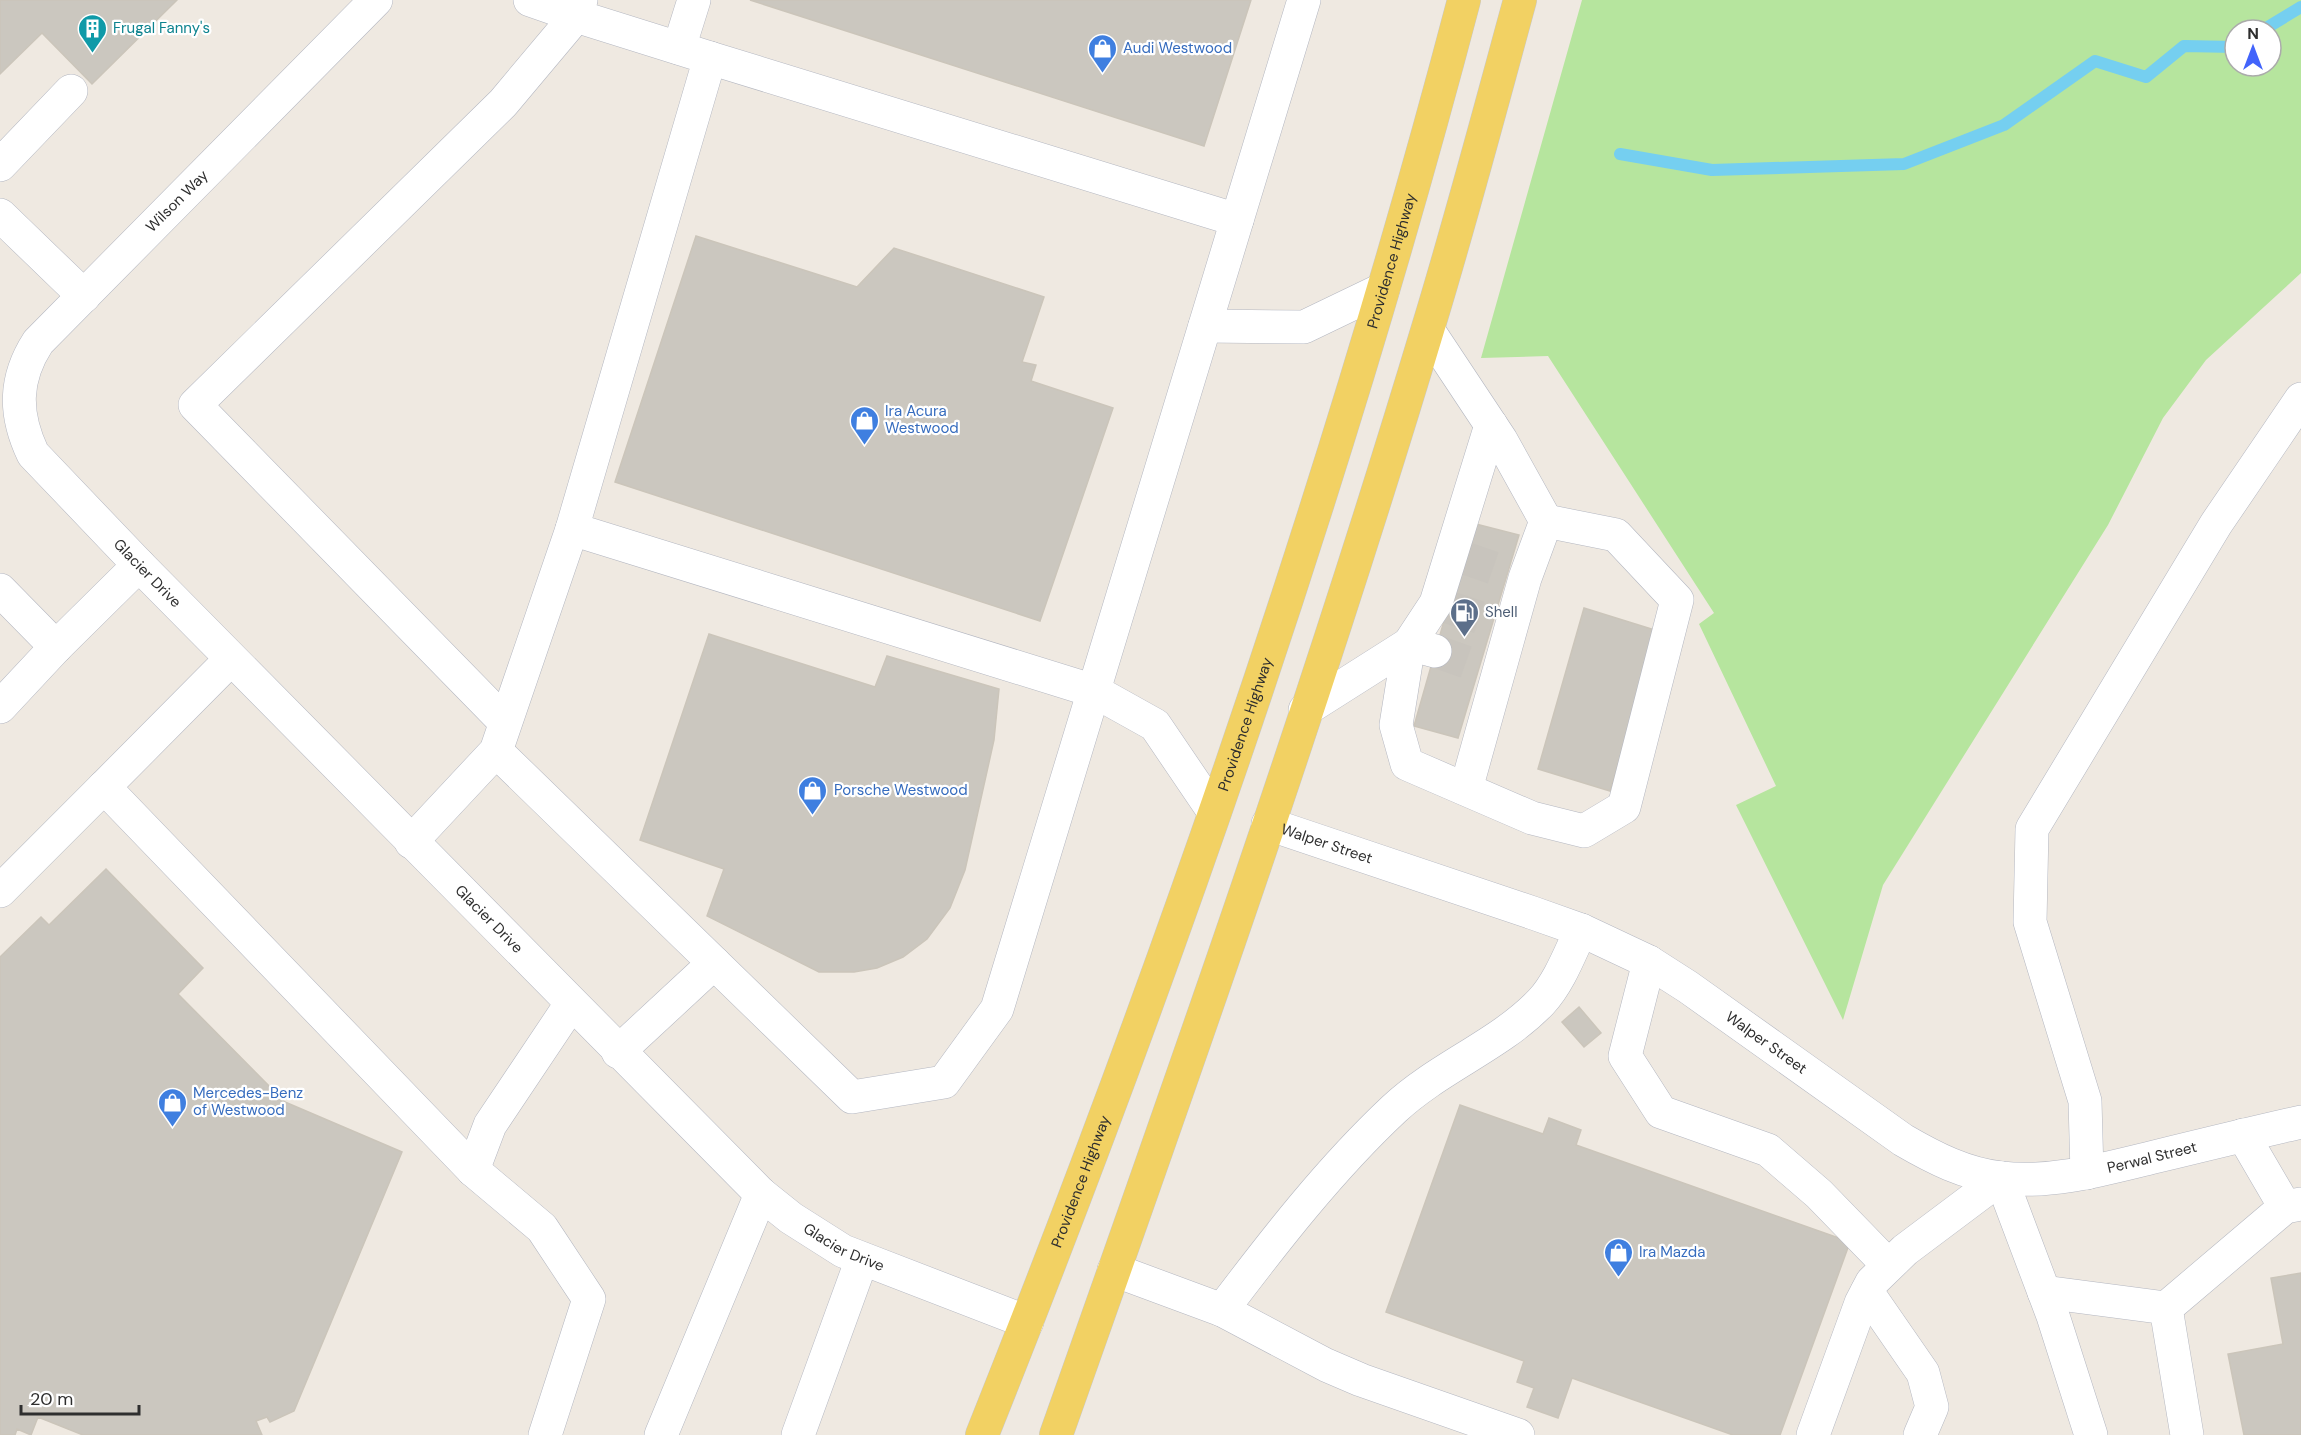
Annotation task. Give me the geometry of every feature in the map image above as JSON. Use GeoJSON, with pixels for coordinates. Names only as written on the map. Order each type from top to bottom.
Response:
{"type":"FeatureCollection","features":[{"type":"Feature","properties":{"kind":"main road","name":"Providence Highway"},"geometry":{"type":"LineString","coordinates":[[982,1435],[1027,1322],[1214,812],[1310,524],[1383,289],[1464,0]]}},
{"type":"Feature","properties":{"kind":"main road"},"geometry":{"type":"LineString","coordinates":[[1056,1435],[1268,824],[1428,330],[1520,0]]}},
{"type":"Feature","properties":{"kind":"street","name":"Wilson Way"},"geometry":{"type":"LineString","coordinates":[[11,411],[26,361],[38,342],[376,0]]}},
{"type":"Feature","properties":{"kind":"street"},"geometry":{"type":"LineString","coordinates":[[530,0],[579,8],[710,58],[1237,220]]}},
{"type":"Feature","properties":{"kind":"street"},"geometry":{"type":"LineString","coordinates":[[679,48],[694,0]]}},
{"type":"Feature","properties":{"kind":"street"},"geometry":{"type":"LineString","coordinates":[[496,752],[852,1097],[944,1082],[997,1009],[1304,0]]}},
{"type":"Feature","properties":{"kind":"street"},"geometry":{"type":"LineString","coordinates":[[504,721],[195,405],[503,103],[579,8]]}},
{"type":"Feature","properties":{"kind":"street"},"geometry":{"type":"LineString","coordinates":[[411,842],[496,752],[504,721],[572,529],[710,58]]}},
{"type":"Feature","properties":{"kind":"street"},"geometry":{"type":"LineString","coordinates":[[0,165],[71,91]]}},
{"type":"Feature","properties":{"kind":"street"},"geometry":{"type":"LineString","coordinates":[[0,215],[84,296]]}},
{"type":"Feature","properties":{"kind":"street"},"geometry":{"type":"LineString","coordinates":[[1205,326],[1304,327],[1383,289]]}},
{"type":"Feature","properties":{"kind":"street"},"geometry":{"type":"LineString","coordinates":[[1428,330],[1491,425],[1546,521],[1616,535],[1677,600],[1624,807],[1584,831],[1532,818],[1407,764],[1396,724],[1422,648],[1442,605],[1491,425]]}},
{"type":"Feature","properties":{"kind":"street"},"geometry":{"type":"LineString","coordinates":[[2087,1173],[2085,1101],[2030,922],[2032,829],[2216,524],[2301,399]]}},
{"type":"Feature","properties":{"kind":"street","name":"Glacier Drive"},"geometry":{"type":"LineString","coordinates":[[11,411],[39,462],[618,1052],[761,1194],[816,1235],[862,1259],[1027,1322]]}},
{"type":"Feature","properties":{"kind":"street"},"geometry":{"type":"LineString","coordinates":[[1466,789],[1490,671],[1517,575],[1546,521]]}},
{"type":"Feature","properties":{"kind":"street"},"geometry":{"type":"LineString","coordinates":[[572,529],[1094,691],[1155,724],[1214,812]]}},
{"type":"Feature","properties":{"kind":"street"},"geometry":{"type":"LineString","coordinates":[[0,707],[56,647],[139,565]]}},
{"type":"Feature","properties":{"kind":"street"},"geometry":{"type":"LineString","coordinates":[[0,590],[56,647]]}},
{"type":"Feature","properties":{"kind":"street"},"geometry":{"type":"LineString","coordinates":[[1305,710],[1422,648]]}},
{"type":"Feature","properties":{"kind":"street"},"geometry":{"type":"LineString","coordinates":[[0,891],[231,659]]}},
{"type":"Feature","properties":{"kind":"street"},"geometry":{"type":"LineString","coordinates":[[104,788],[473,1170],[542,1228],[589,1299],[545,1435]]}},
{"type":"Feature","properties":{"kind":"street","name":"Walper Street"},"geometry":{"type":"LineString","coordinates":[[1268,824],[1581,930],[1649,962],[1688,987],[1903,1140],[1937,1160],[1968,1171],[2001,1178]]}},
{"type":"Feature","properties":{"kind":"street"},"geometry":{"type":"LineString","coordinates":[[1222,1310],[1301,1209],[1394,1109],[1428,1080],[1516,1025],[1542,1000],[1581,930]]}},
{"type":"Feature","properties":{"kind":"street"},"geometry":{"type":"LineString","coordinates":[[1649,962],[1625,1056],[1661,1113],[1768,1150],[1819,1194],[1888,1264]]}},
{"type":"Feature","properties":{"kind":"street"},"geometry":{"type":"LineString","coordinates":[[618,1052],[714,963]]}},
{"type":"Feature","properties":{"kind":"street"},"geometry":{"type":"LineString","coordinates":[[473,1170],[490,1125],[571,1004]]}},
{"type":"Feature","properties":{"kind":"street","name":"Perwal Street"},"geometry":{"type":"LineString","coordinates":[[2001,1178],[2044,1179],[2087,1173],[2301,1122]]}},
{"type":"Feature","properties":{"kind":"street"},"geometry":{"type":"LineString","coordinates":[[2044,1292],[2166,1308],[2293,1205],[2243,1135]]}},
{"type":"Feature","properties":{"kind":"street"},"geometry":{"type":"LineString","coordinates":[[1813,1435],[1867,1292],[1888,1264],[2001,1178],[2044,1292],[2091,1435]]}},
{"type":"Feature","properties":{"kind":"street"},"geometry":{"type":"LineString","coordinates":[[661,1435],[761,1194]]}},
{"type":"Feature","properties":{"kind":"street"},"geometry":{"type":"LineString","coordinates":[[798,1435],[862,1259]]}},
{"type":"Feature","properties":{"kind":"street"},"geometry":{"type":"LineString","coordinates":[[1114,1270],[1222,1310],[1326,1365],[1361,1380],[1518,1435]]}},
{"type":"Feature","properties":{"kind":"street"},"geometry":{"type":"LineString","coordinates":[[1867,1292],[1923,1373],[1932,1407],[1920,1435]]}},
{"type":"Feature","properties":{"kind":"street"},"geometry":{"type":"LineString","coordinates":[[2166,1308],[2187,1435]]}},
{"type":"Feature","properties":{"kind":"green space"},"geometry":{"type":"Polygon","coordinates":[[[1582,0],[2301,0],[2301,273],[2206,360],[2163,418],[2108,525],[1883,885],[1843,1020],[1736,805],[1776,786],[1699,624],[1714,613],[1548,356],[1481,358],[1582,0]]]}},
{"type":"Feature","properties":{"kind":"building","name":"Frugal Fanny's"},"geometry":{"type":"Polygon","coordinates":[[[0,0],[177,0],[92,84],[42,33],[0,74],[0,0]]]}},
{"type":"Feature","properties":{"kind":"building","name":"Audi Westwood"},"geometry":{"type":"Polygon","coordinates":[[[750,0],[1251,0],[1204,146],[750,0]]]}},
{"type":"Feature","properties":{"kind":"building","name":"Ira Acura Westwood"},"geometry":{"type":"Polygon","coordinates":[[[696,236],[857,287],[894,248],[1044,297],[1022,362],[1036,365],[1031,381],[1113,408],[1040,621],[615,482],[696,236]]]}},
{"type":"Feature","properties":{"kind":"building","name":"Shell"},"geometry":{"type":"Polygon","coordinates":[[[1472,523],[1519,535],[1458,738],[1414,726],[1472,523]]]}},
{"type":"Feature","properties":{"kind":"building"},"geometry":{"type":"Polygon","coordinates":[[[1584,608],[1658,631],[1610,791],[1538,769],[1584,608]]]}},
{"type":"Feature","properties":{"kind":"building","name":"Porsche Westwood"},"geometry":{"type":"Polygon","coordinates":[[[709,634],[875,687],[887,656],[999,689],[994,740],[965,870],[950,908],[927,939],[903,957],[877,968],[854,972],[819,972],[707,916],[724,869],[640,840],[709,634]]]}},
{"type":"Feature","properties":{"kind":"building","name":"Mercedes-Benz of Westwood"},"geometry":{"type":"Polygon","coordinates":[[[106,869],[203,968],[178,994],[285,1102],[402,1152],[294,1411],[270,1422],[267,1417],[256,1421],[262,1435],[83,1435],[38,1417],[31,1435],[17,1429],[15,1435],[0,1435],[0,957],[41,917],[49,925],[106,869]]]}},
{"type":"Feature","properties":{"kind":"building"},"geometry":{"type":"Polygon","coordinates":[[[1579,1007],[1601,1033],[1584,1047],[1562,1022],[1579,1007]]]}},
{"type":"Feature","properties":{"kind":"building","name":"Ira Mazda"},"geometry":{"type":"Polygon","coordinates":[[[1460,1105],[1543,1134],[1549,1118],[1581,1130],[1576,1145],[1850,1242],[1780,1435],[1733,1435],[1572,1378],[1558,1418],[1527,1407],[1534,1388],[1517,1382],[1524,1361],[1386,1312],[1460,1105]]]}},
{"type":"Feature","properties":{"kind":"building"},"geometry":{"type":"Polygon","coordinates":[[[2301,1273],[2301,1435],[2244,1435],[2228,1354],[2283,1344],[2271,1278],[2301,1273]]]}},
{"type":"Feature","properties":{"kind":"waterway"},"geometry":{"type":"LineString","coordinates":[[2283,18],[2301,7]]}},
{"type":"Feature","properties":{"kind":"waterway"},"geometry":{"type":"LineString","coordinates":[[1620,154],[1712,170],[1904,164],[2004,125],[2095,61],[2146,77],[2184,46],[2223,47]]}},
{"type":"Feature","properties":{"kind":"tunnel"},"geometry":{"type":"LineString","coordinates":[[1462,557],[1508,573]]}},
{"type":"Feature","properties":{"kind":"tunnel"},"geometry":{"type":"LineString","coordinates":[[1448,607],[1493,622]]}},
{"type":"Feature","properties":{"kind":"tunnel"},"geometry":{"type":"LineString","coordinates":[[1435,651],[1480,667]]}},
{"type":"Feature","properties":{"kind":"place","name":"Frugal Fanny's"},"geometry":{"type":"Point","coordinates":[92,54]}},
{"type":"Feature","properties":{"kind":"place","name":"Audi Westwood"},"geometry":{"type":"Point","coordinates":[1102,74]}},
{"type":"Feature","properties":{"kind":"place","name":"Ira Acura Westwood"},"geometry":{"type":"Point","coordinates":[864,446]}},
{"type":"Feature","properties":{"kind":"place","name":"Shell"},"geometry":{"type":"Point","coordinates":[1464,638]}},
{"type":"Feature","properties":{"kind":"place","name":"Porsche Westwood"},"geometry":{"type":"Point","coordinates":[813,816]}},
{"type":"Feature","properties":{"kind":"place","name":"Mercedes-Benz of Westwood"},"geometry":{"type":"Point","coordinates":[172,1128]}},
{"type":"Feature","properties":{"kind":"place","name":"Ira Mazda"},"geometry":{"type":"Point","coordinates":[1618,1278]}}]}
